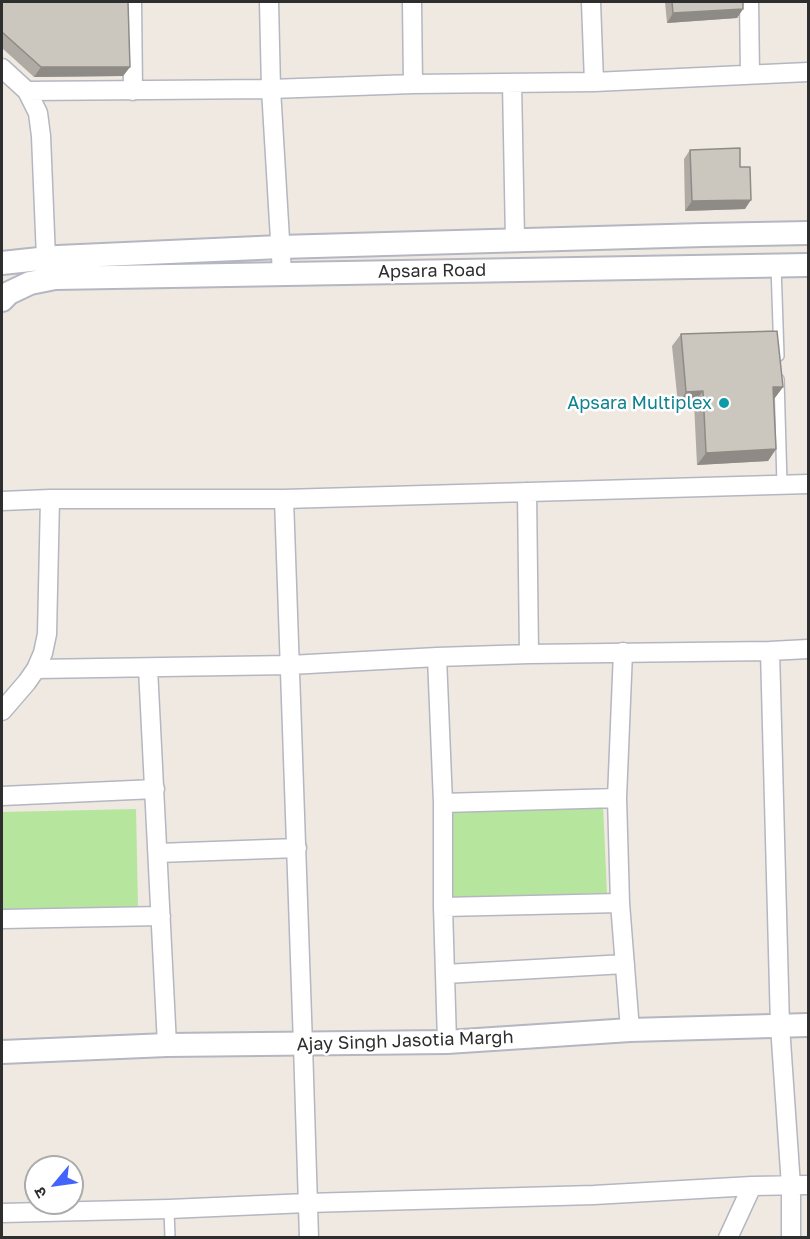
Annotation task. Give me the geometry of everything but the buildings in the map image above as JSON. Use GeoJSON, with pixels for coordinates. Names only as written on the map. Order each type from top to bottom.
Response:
{"type":"FeatureCollection","features":[{"type":"Feature","properties":{"kind":"street"},"geometry":{"type":"LineString","coordinates":[[132,2],[134,91]]}},
{"type":"Feature","properties":{"kind":"street"},"geometry":{"type":"LineString","coordinates":[[269,2],[282,273]]}},
{"type":"Feature","properties":{"kind":"street"},"geometry":{"type":"LineString","coordinates":[[412,2],[413,84]]}},
{"type":"Feature","properties":{"kind":"street"},"geometry":{"type":"LineString","coordinates":[[591,2],[594,82]]}},
{"type":"Feature","properties":{"kind":"street"},"geometry":{"type":"LineString","coordinates":[[749,2],[750,74]]}},
{"type":"Feature","properties":{"kind":"street"},"geometry":{"type":"LineString","coordinates":[[2,68],[27,91],[38,113],[53,265]]}},
{"type":"Feature","properties":{"kind":"street"},"geometry":{"type":"LineString","coordinates":[[27,91],[272,89],[413,84],[594,82],[808,72]]}},
{"type":"Feature","properties":{"kind":"street"},"geometry":{"type":"LineString","coordinates":[[512,83],[515,240]]}},
{"type":"Feature","properties":{"kind":"street","name":"Apsara Road"},"geometry":{"type":"LineString","coordinates":[[53,265],[280,247],[808,233]]}},
{"type":"Feature","properties":{"kind":"street"},"geometry":{"type":"LineString","coordinates":[[2,263],[53,265]]}},
{"type":"Feature","properties":{"kind":"street"},"geometry":{"type":"LineString","coordinates":[[2,300],[9,292],[30,283],[53,265]]}},
{"type":"Feature","properties":{"kind":"street","name":"Apsara Road"},"geometry":{"type":"LineString","coordinates":[[53,265],[282,273],[808,265]]}},
{"type":"Feature","properties":{"kind":"street"},"geometry":{"type":"LineString","coordinates":[[2,501],[284,499],[808,483]]}},
{"type":"Feature","properties":{"kind":"street"},"geometry":{"type":"LineString","coordinates":[[527,492],[529,654]]}},
{"type":"Feature","properties":{"kind":"street"},"geometry":{"type":"LineString","coordinates":[[2,711],[27,682],[43,653],[46,634],[50,499]]}},
{"type":"Feature","properties":{"kind":"street"},"geometry":{"type":"LineString","coordinates":[[284,499],[309,1238]]}},
{"type":"Feature","properties":{"kind":"street"},"geometry":{"type":"LineString","coordinates":[[36,669],[291,665],[529,654],[808,649]]}},
{"type":"Feature","properties":{"kind":"street"},"geometry":{"type":"LineString","coordinates":[[770,651],[780,1026],[800,1185],[791,1238]]}},
{"type":"Feature","properties":{"kind":"street"},"geometry":{"type":"LineString","coordinates":[[623,652],[617,798],[620,903],[630,1030]]}},
{"type":"Feature","properties":{"kind":"street"},"geometry":{"type":"LineString","coordinates":[[437,657],[443,803],[447,1042]]}},
{"type":"Feature","properties":{"kind":"street"},"geometry":{"type":"LineString","coordinates":[[148,668],[167,1045]]}},
{"type":"Feature","properties":{"kind":"street"},"geometry":{"type":"LineString","coordinates":[[2,796],[155,789]]}},
{"type":"Feature","properties":{"kind":"street"},"geometry":{"type":"LineString","coordinates":[[443,803],[617,798]]}},
{"type":"Feature","properties":{"kind":"street"},"geometry":{"type":"LineString","coordinates":[[158,853],[297,848]]}},
{"type":"Feature","properties":{"kind":"street"},"geometry":{"type":"LineString","coordinates":[[443,907],[620,903]]}},
{"type":"Feature","properties":{"kind":"street"},"geometry":{"type":"LineString","coordinates":[[2,919],[161,916]]}},
{"type":"Feature","properties":{"kind":"street"},"geometry":{"type":"LineString","coordinates":[[445,974],[625,964]]}},
{"type":"Feature","properties":{"kind":"street","name":"Ajay Singh Jasotia Margh"},"geometry":{"type":"LineString","coordinates":[[2,1052],[167,1045],[447,1042],[630,1030],[808,1025]]}},
{"type":"Feature","properties":{"kind":"street"},"geometry":{"type":"LineString","coordinates":[[2,1213],[594,1195],[800,1185]]}},
{"type":"Feature","properties":{"kind":"street"},"geometry":{"type":"LineString","coordinates":[[728,1238],[752,1186]]}},
{"type":"Feature","properties":{"kind":"lane"},"geometry":{"type":"LineString","coordinates":[[776,265],[782,484]]}},
{"type":"Feature","properties":{"kind":"lane"},"geometry":{"type":"LineString","coordinates":[[169,1209],[170,1238]]}},
{"type":"Feature","properties":{"kind":"green space"},"geometry":{"type":"Polygon","coordinates":[[[603,805],[607,893],[453,898],[450,809],[603,805]]]}},
{"type":"Feature","properties":{"kind":"green space"},"geometry":{"type":"Polygon","coordinates":[[[136,809],[138,907],[2,910],[2,812],[136,809]]]}},
{"type":"Feature","properties":{"kind":"place","name":"Apsara Multiplex"},"geometry":{"type":"Point","coordinates":[724,403]}}]}
